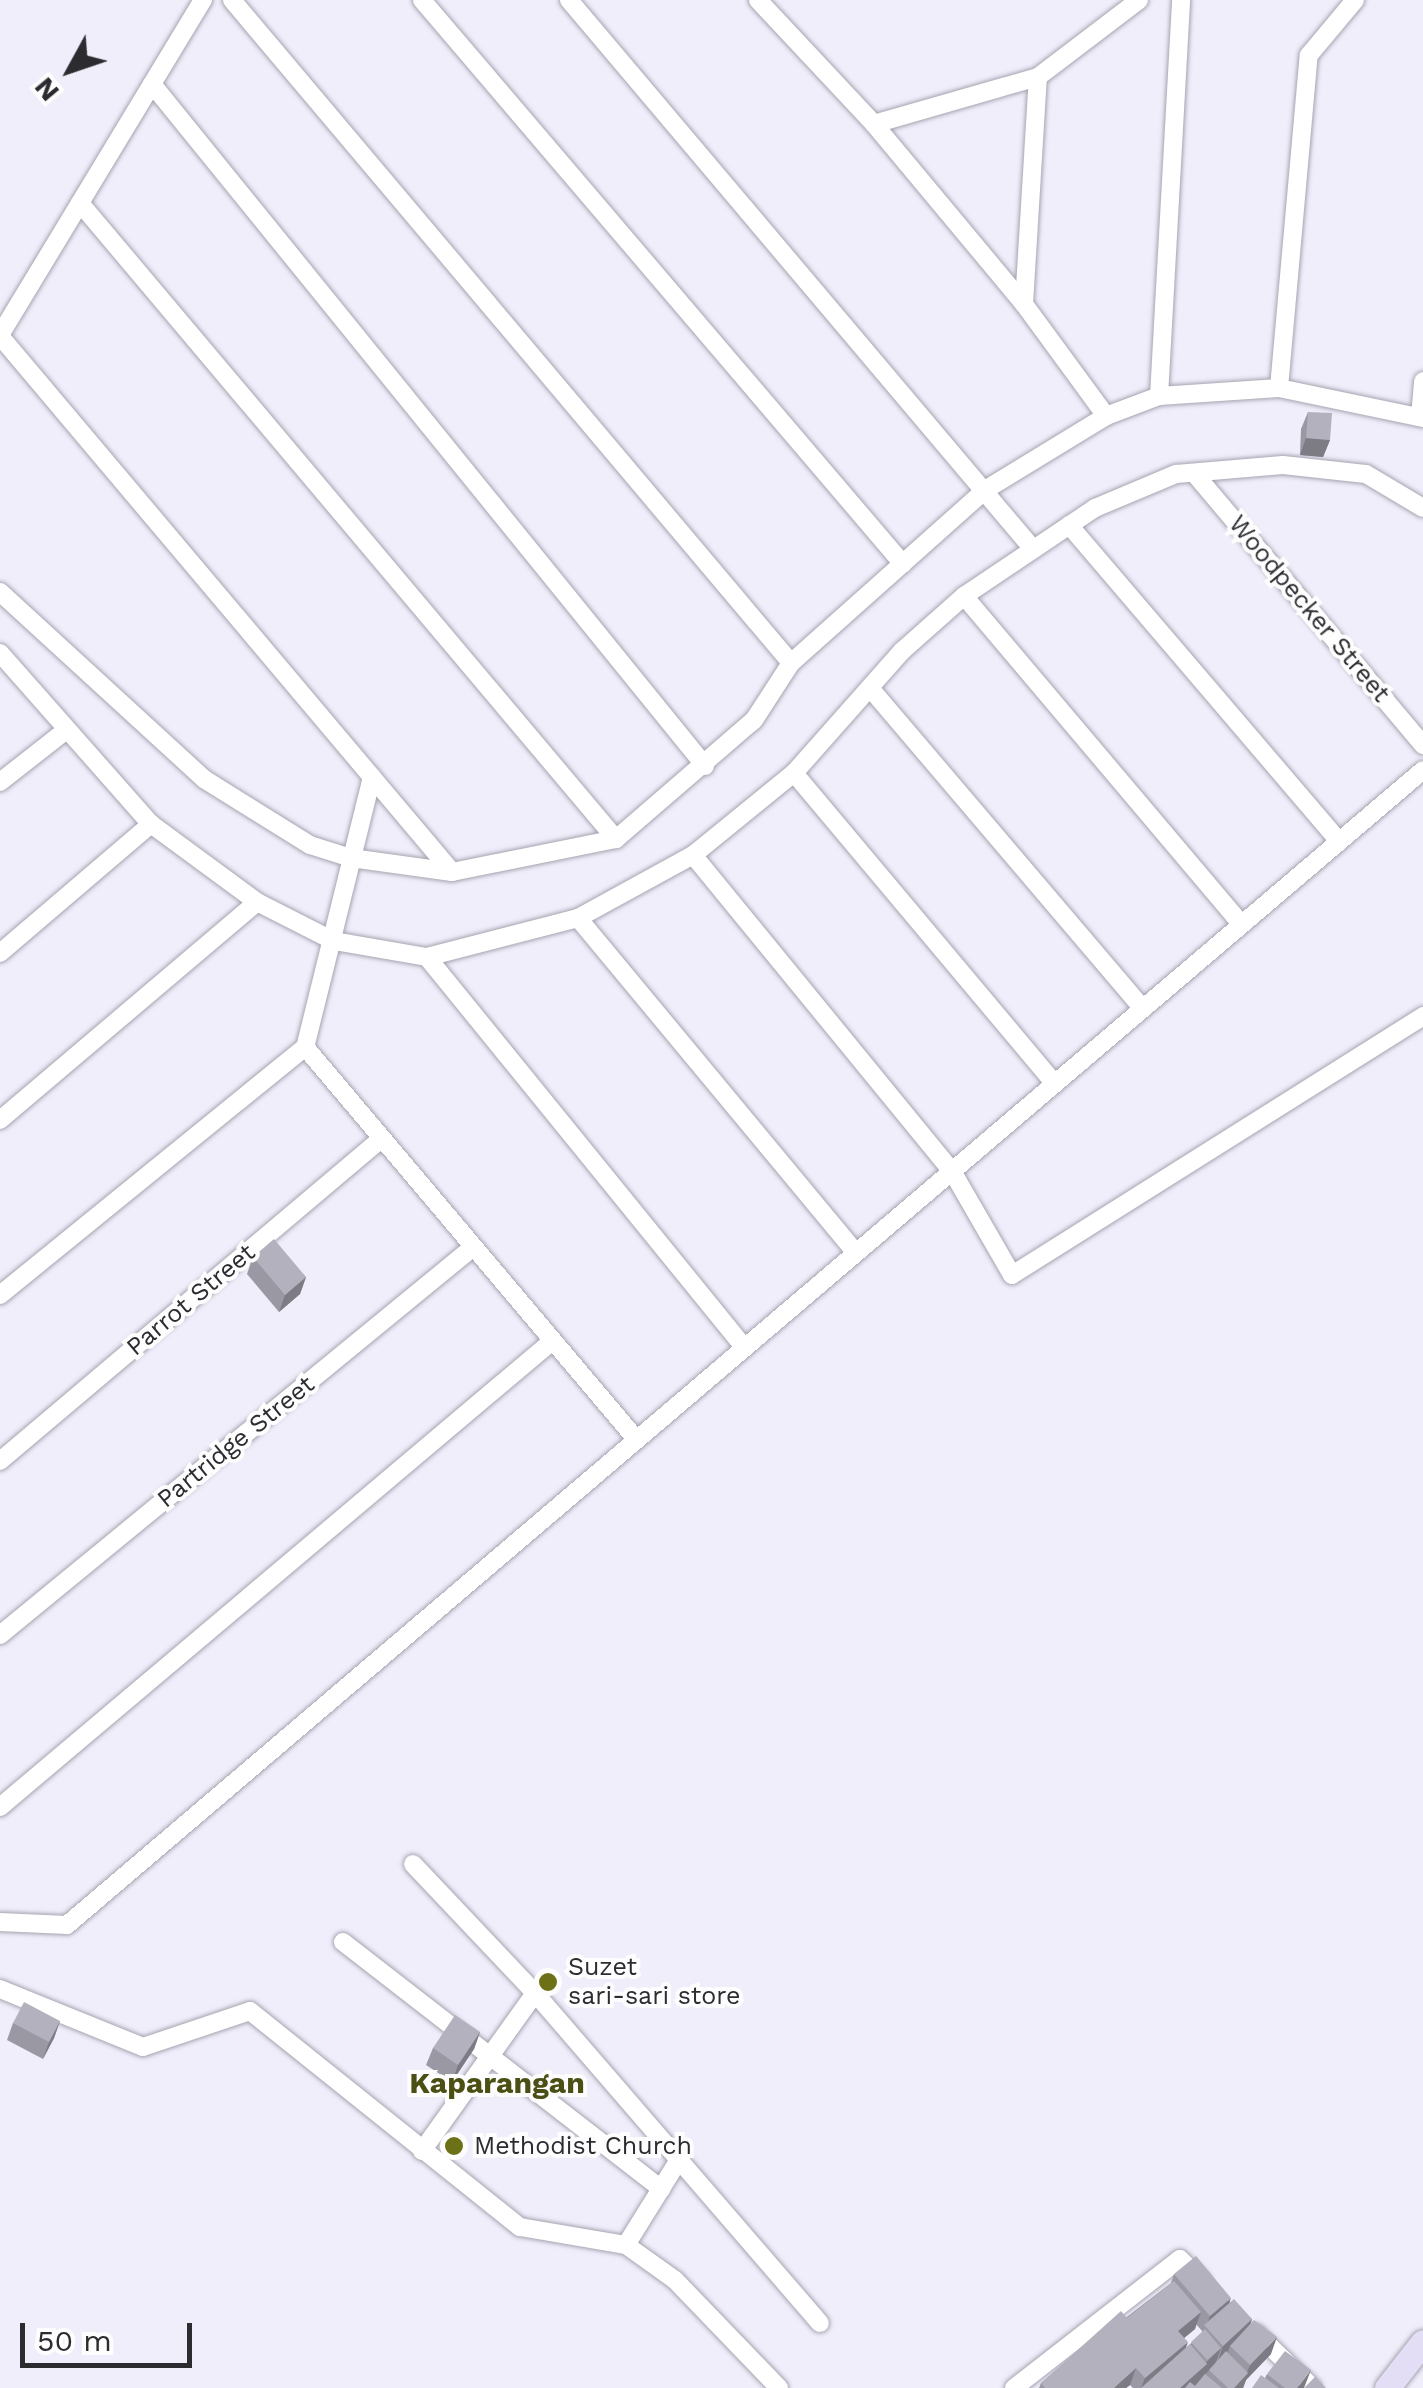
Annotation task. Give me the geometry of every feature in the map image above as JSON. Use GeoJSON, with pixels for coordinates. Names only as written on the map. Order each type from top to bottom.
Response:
{"type":"FeatureCollection","features":[{"type":"Feature","properties":{"kind":"main road"},"geometry":{"type":"LineString","coordinates":[[1387,2388],[1423,2342]]}},
{"type":"Feature","properties":{"kind":"street"},"geometry":{"type":"LineString","coordinates":[[203,0],[0,336],[452,872]]}},
{"type":"Feature","properties":{"kind":"street"},"geometry":{"type":"LineString","coordinates":[[232,0],[792,663]]}},
{"type":"Feature","properties":{"kind":"street"},"geometry":{"type":"LineString","coordinates":[[422,0],[903,564]]}},
{"type":"Feature","properties":{"kind":"street"},"geometry":{"type":"LineString","coordinates":[[570,0],[1033,549]]}},
{"type":"Feature","properties":{"kind":"street"},"geometry":{"type":"LineString","coordinates":[[758,0],[874,124],[1024,304],[1106,416]]}},
{"type":"Feature","properties":{"kind":"street"},"geometry":{"type":"LineString","coordinates":[[874,124],[1038,77],[1139,0]]}},
{"type":"Feature","properties":{"kind":"street"},"geometry":{"type":"LineString","coordinates":[[1159,396],[1182,0]]}},
{"type":"Feature","properties":{"kind":"street"},"geometry":{"type":"LineString","coordinates":[[1279,388],[1308,55],[1355,0]]}},
{"type":"Feature","properties":{"kind":"street"},"geometry":{"type":"LineString","coordinates":[[1024,304],[1038,77]]}},
{"type":"Feature","properties":{"kind":"street"},"geometry":{"type":"LineString","coordinates":[[152,84],[705,766]]}},
{"type":"Feature","properties":{"kind":"street"},"geometry":{"type":"LineString","coordinates":[[80,204],[616,839]]}},
{"type":"Feature","properties":{"kind":"street"},"geometry":{"type":"LineString","coordinates":[[0,592],[204,779],[310,845],[351,858],[452,872],[616,839],[754,720],[792,663],[986,490],[1106,416],[1159,396],[1279,388],[1422,418],[1423,381]]}},
{"type":"Feature","properties":{"kind":"street"},"geometry":{"type":"LineString","coordinates":[[0,653],[151,824],[258,902],[334,941],[427,956],[578,918],[693,855],[794,773],[870,688],[964,596],[1069,525],[1160,481],[1194,473],[1283,465],[1366,474],[1423,508]]}},
{"type":"Feature","properties":{"kind":"street","name":"Woodpecker Street"},"geometry":{"type":"LineString","coordinates":[[1194,473],[1423,745]]}},
{"type":"Feature","properties":{"kind":"street"},"geometry":{"type":"LineString","coordinates":[[1069,525],[1338,842]]}},
{"type":"Feature","properties":{"kind":"street"},"geometry":{"type":"LineString","coordinates":[[964,596],[1242,924]]}},
{"type":"Feature","properties":{"kind":"street"},"geometry":{"type":"LineString","coordinates":[[870,688],[1142,1008]]}},
{"type":"Feature","properties":{"kind":"street"},"geometry":{"type":"LineString","coordinates":[[0,782],[65,731]]}},
{"type":"Feature","properties":{"kind":"street"},"geometry":{"type":"LineString","coordinates":[[0,1922],[67,1925],[1423,770]]}},
{"type":"Feature","properties":{"kind":"street"},"geometry":{"type":"LineString","coordinates":[[794,773],[1054,1083]]}},
{"type":"Feature","properties":{"kind":"street"},"geometry":{"type":"LineString","coordinates":[[0,1295],[304,1046],[334,941],[372,776]]}},
{"type":"Feature","properties":{"kind":"street"},"geometry":{"type":"LineString","coordinates":[[0,953],[151,824]]}},
{"type":"Feature","properties":{"kind":"street"},"geometry":{"type":"LineString","coordinates":[[693,855],[952,1171],[1012,1275],[1423,1016]]}},
{"type":"Feature","properties":{"kind":"street"},"geometry":{"type":"LineString","coordinates":[[0,1120],[258,902]]}},
{"type":"Feature","properties":{"kind":"street"},"geometry":{"type":"LineString","coordinates":[[578,918],[855,1252]]}},
{"type":"Feature","properties":{"kind":"street"},"geometry":{"type":"LineString","coordinates":[[427,956],[744,1347]]}},
{"type":"Feature","properties":{"kind":"street"},"geometry":{"type":"LineString","coordinates":[[304,1046],[636,1440]]}},
{"type":"Feature","properties":{"kind":"street","name":"Parrot Street"},"geometry":{"type":"LineString","coordinates":[[0,1461],[382,1139]]}},
{"type":"Feature","properties":{"kind":"street","name":"Partridge Street"},"geometry":{"type":"LineString","coordinates":[[0,1635],[472,1248]]}},
{"type":"Feature","properties":{"kind":"street"},"geometry":{"type":"LineString","coordinates":[[0,1807],[551,1342]]}},
{"type":"Feature","properties":{"kind":"street"},"geometry":{"type":"LineString","coordinates":[[413,1864],[535,1993],[820,2324]]}},
{"type":"Feature","properties":{"kind":"street"},"geometry":{"type":"LineString","coordinates":[[343,1942],[661,2189]]}},
{"type":"Feature","properties":{"kind":"street"},"geometry":{"type":"LineString","coordinates":[[0,1989],[143,2047],[250,2011],[520,2227],[626,2246],[675,2280],[779,2388]]}},
{"type":"Feature","properties":{"kind":"street"},"geometry":{"type":"LineString","coordinates":[[422,2151],[535,1993]]}},
{"type":"Feature","properties":{"kind":"street"},"geometry":{"type":"LineString","coordinates":[[626,2246],[679,2160]]}},
{"type":"Feature","properties":{"kind":"street"},"geometry":{"type":"LineString","coordinates":[[1014,2388],[1180,2260],[1312,2388]]}},
{"type":"Feature","properties":{"kind":"building"},"geometry":{"type":"Polygon","coordinates":[[[1308,412],[1332,413],[1330,440],[1306,438],[1308,412]]]}},
{"type":"Feature","properties":{"kind":"building"},"geometry":{"type":"Polygon","coordinates":[[[274,1239],[306,1277],[285,1295],[253,1257],[274,1239]]]}},
{"type":"Feature","properties":{"kind":"building"},"geometry":{"type":"Polygon","coordinates":[[[24,2002],[60,2021],[49,2042],[13,2023],[24,2002]]]}},
{"type":"Feature","properties":{"kind":"building"},"geometry":{"type":"Polygon","coordinates":[[[455,2015],[480,2032],[458,2065],[433,2048],[455,2015]]]}},
{"type":"Feature","properties":{"kind":"building"},"geometry":{"type":"Polygon","coordinates":[[[1196,2256],[1231,2298],[1210,2316],[1174,2274],[1196,2256]]]}},
{"type":"Feature","properties":{"kind":"building"},"geometry":{"type":"Polygon","coordinates":[[[1174,2281],[1201,2312],[1178,2331],[1188,2342],[1145,2378],[1136,2368],[1114,2388],[1045,2388],[1041,2383],[1121,2311],[1127,2318],[1174,2281]]]}},
{"type":"Feature","properties":{"kind":"building"},"geometry":{"type":"Polygon","coordinates":[[[1234,2299],[1252,2319],[1223,2346],[1204,2325],[1234,2299]]]}},
{"type":"Feature","properties":{"kind":"building"},"geometry":{"type":"Polygon","coordinates":[[[1254,2320],[1277,2337],[1250,2365],[1230,2346],[1254,2320]]]}},
{"type":"Feature","properties":{"kind":"building"},"geometry":{"type":"Polygon","coordinates":[[[1205,2329],[1221,2348],[1207,2360],[1191,2342],[1205,2329]]]}},
{"type":"Feature","properties":{"kind":"building"},"geometry":{"type":"Polygon","coordinates":[[[1190,2344],[1207,2364],[1180,2388],[1141,2388],[1190,2344]]]}},
{"type":"Feature","properties":{"kind":"building"},"geometry":{"type":"Polygon","coordinates":[[[1226,2351],[1248,2373],[1234,2388],[1228,2388],[1209,2370],[1226,2351]]]}},
{"type":"Feature","properties":{"kind":"building"},"geometry":{"type":"Polygon","coordinates":[[[1285,2351],[1311,2370],[1297,2388],[1285,2388],[1267,2374],[1285,2351]]]}},
{"type":"Feature","properties":{"kind":"building"},"geometry":{"type":"Polygon","coordinates":[[[1205,2374],[1222,2388],[1185,2388],[1190,2382],[1195,2386],[1205,2374]]]}},
{"type":"Feature","properties":{"kind":"building"},"geometry":{"type":"Polygon","coordinates":[[[1261,2375],[1279,2388],[1252,2388],[1261,2375]]]}},
{"type":"Feature","properties":{"kind":"building"},"geometry":{"type":"Polygon","coordinates":[[[1315,2377],[1326,2388],[1304,2388],[1315,2377]]]}},
{"type":"Feature","properties":{"kind":"place","name":"Suzet sari-sari store"},"geometry":{"type":"Point","coordinates":[548,1982]}},
{"type":"Feature","properties":{"kind":"place","name":"Methodist Church"},"geometry":{"type":"Point","coordinates":[454,2146]}},
{"type":"Feature","properties":{"kind":"district","name":"Kaparangan"},"geometry":{"type":"Point","coordinates":[497,2083]}}]}
